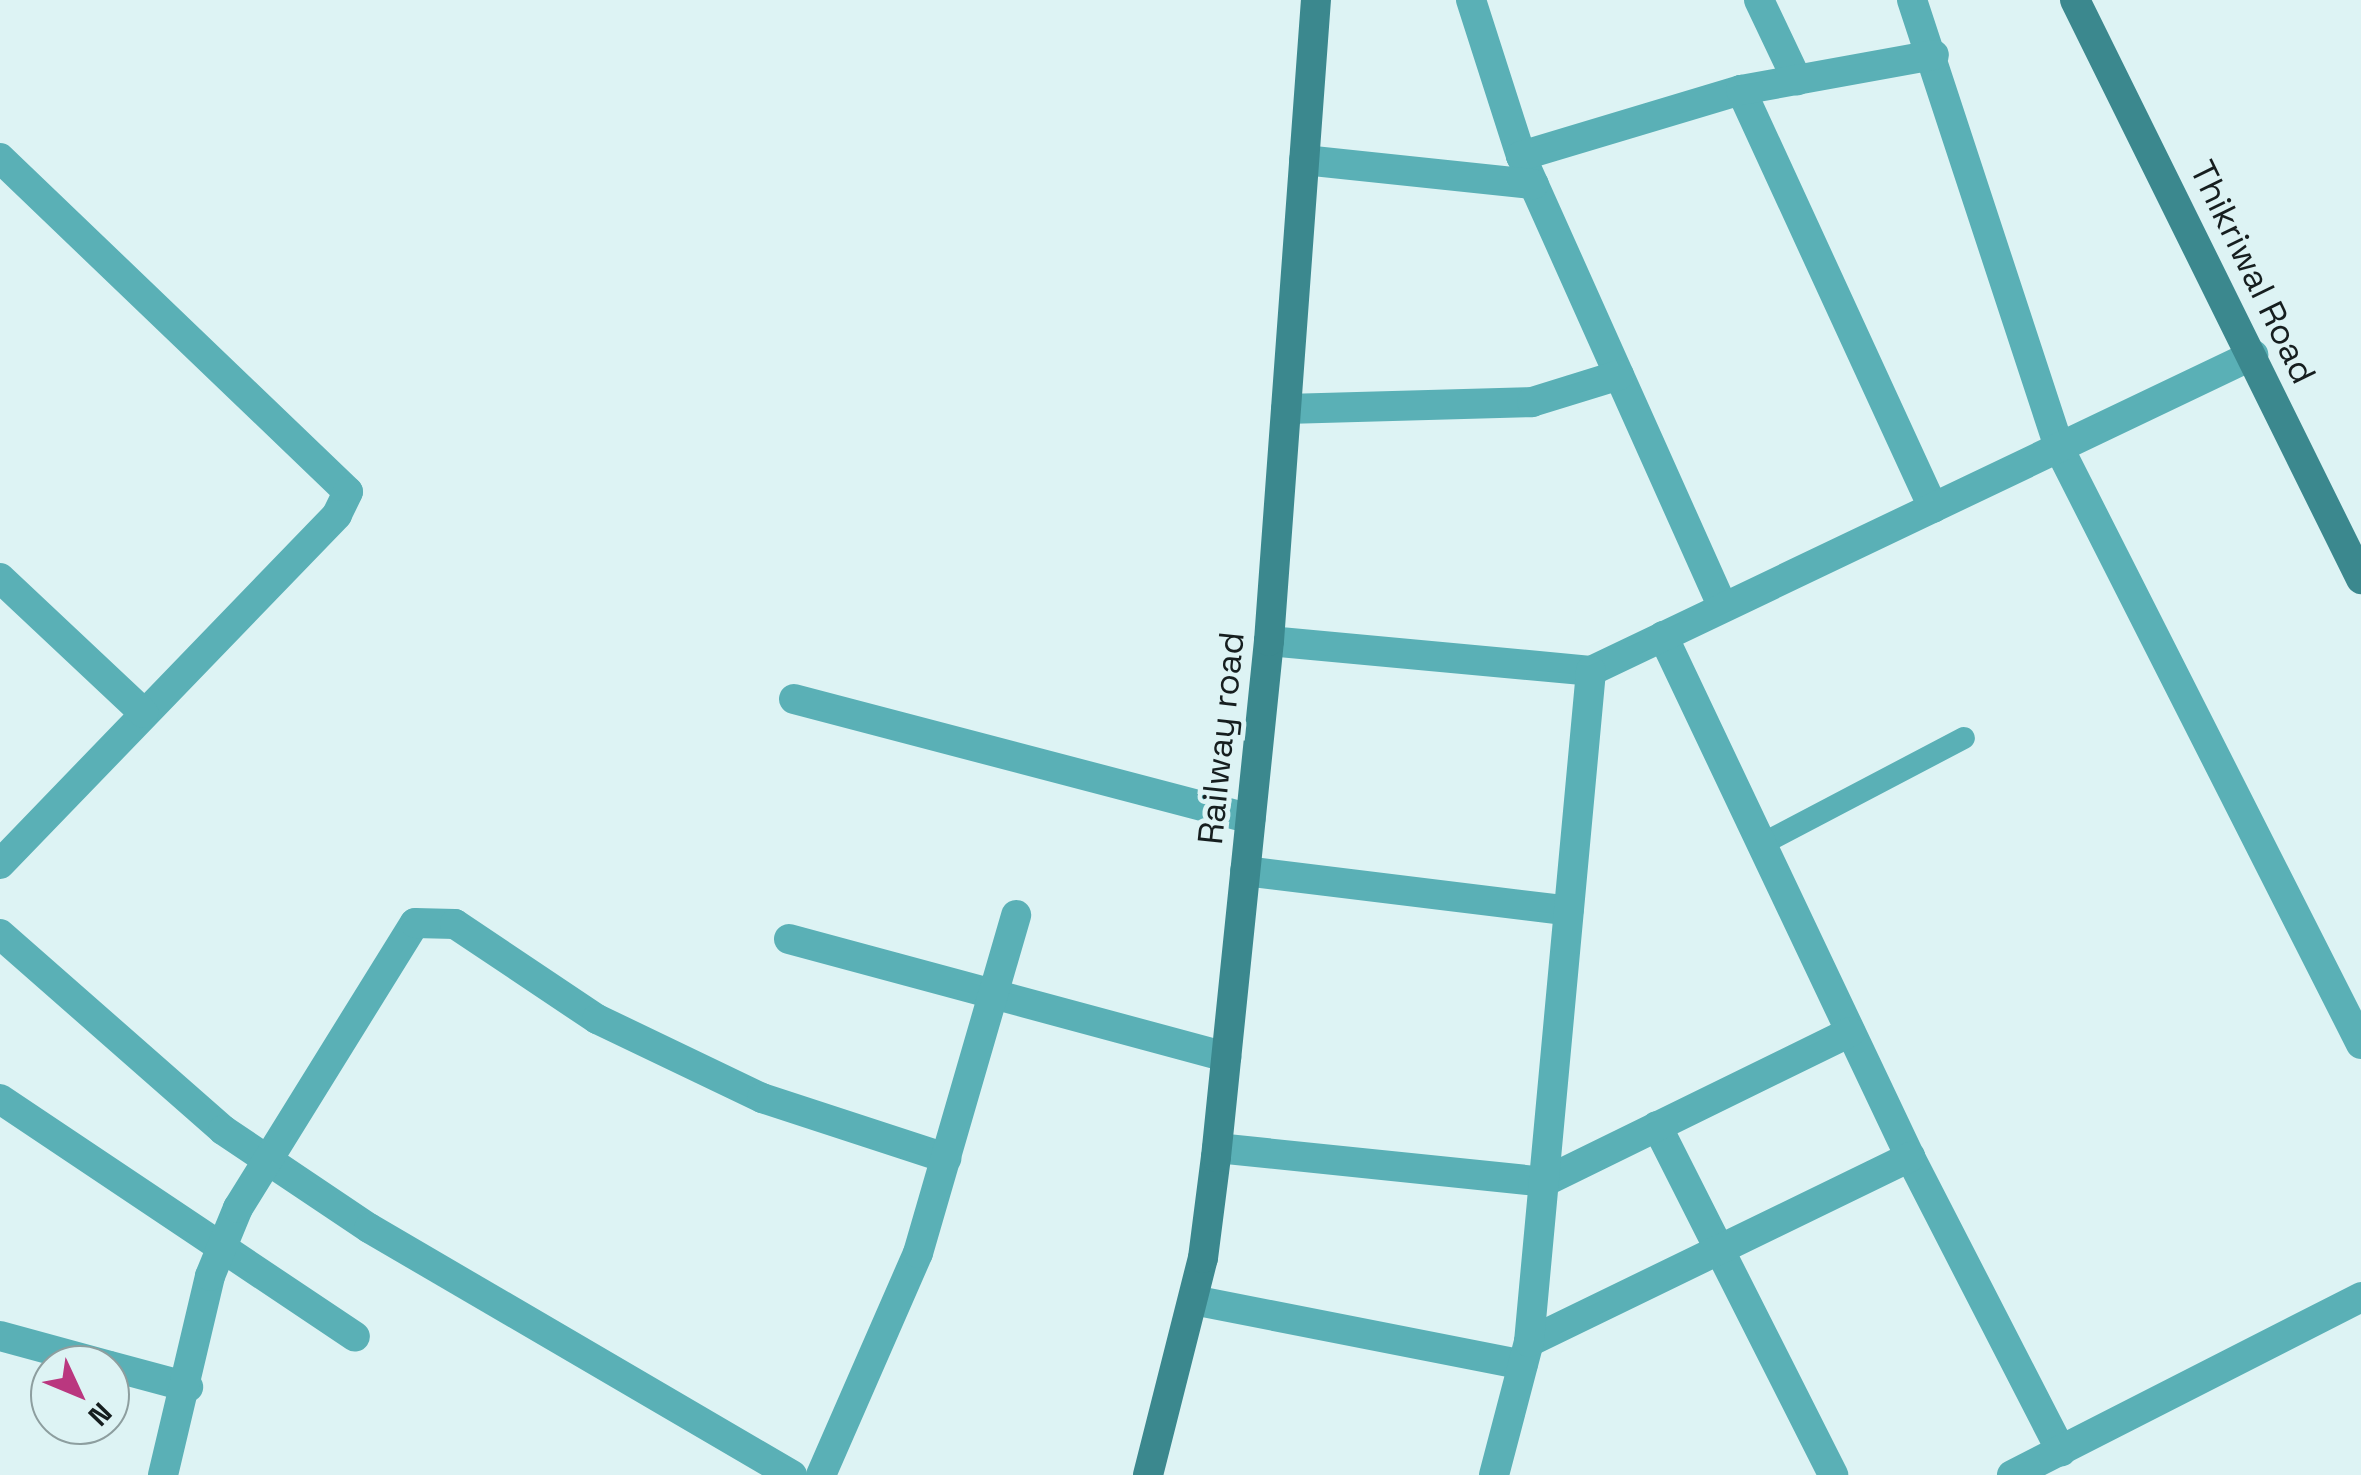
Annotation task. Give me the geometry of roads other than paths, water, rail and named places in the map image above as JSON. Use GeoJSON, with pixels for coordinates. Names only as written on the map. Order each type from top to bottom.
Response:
{"type":"FeatureCollection","features":[{"type":"Feature","properties":{"kind":"main road","name":"Railway road"},"geometry":{"type":"LineString","coordinates":[[1148,1475],[1194,1300],[1216,1148],[1269,641],[1316,0]]}},
{"type":"Feature","properties":{"kind":"main road","name":"Thikriwal Road"},"geometry":{"type":"LineString","coordinates":[[2075,0],[2361,580]]}},
{"type":"Feature","properties":{"kind":"street"},"geometry":{"type":"LineString","coordinates":[[1470,0],[1528,170],[1723,607]]}},
{"type":"Feature","properties":{"kind":"street"},"geometry":{"type":"LineString","coordinates":[[1760,0],[1797,80]]}},
{"type":"Feature","properties":{"kind":"street"},"geometry":{"type":"LineString","coordinates":[[1912,0],[1934,55],[1998,284],[2059,448],[2361,1044]]}},
{"type":"Feature","properties":{"kind":"street"},"geometry":{"type":"LineString","coordinates":[[1304,160],[1528,170],[1741,90],[1934,55]]}},
{"type":"Feature","properties":{"kind":"street"},"geometry":{"type":"LineString","coordinates":[[1741,90],[1933,508]]}},
{"type":"Feature","properties":{"kind":"street"},"geometry":{"type":"LineString","coordinates":[[0,158],[348,492],[338,515],[0,864]]}},
{"type":"Feature","properties":{"kind":"street"},"geometry":{"type":"LineString","coordinates":[[1269,641],[1591,670],[2253,355]]}},
{"type":"Feature","properties":{"kind":"street"},"geometry":{"type":"LineString","coordinates":[[1286,409],[1532,402],[1620,375]]}},
{"type":"Feature","properties":{"kind":"street"},"geometry":{"type":"LineString","coordinates":[[0,578],[144,713]]}},
{"type":"Feature","properties":{"kind":"street"},"geometry":{"type":"LineString","coordinates":[[1664,636],[1910,1157],[2061,1451]]}},
{"type":"Feature","properties":{"kind":"street"},"geometry":{"type":"LineString","coordinates":[[1494,1475],[1526,1353],[1591,670]]}},
{"type":"Feature","properties":{"kind":"street"},"geometry":{"type":"LineString","coordinates":[[794,699],[1250,819]]}},
{"type":"Feature","properties":{"kind":"street"},"geometry":{"type":"LineString","coordinates":[[1245,871],[1569,911]]}},
{"type":"Feature","properties":{"kind":"street"},"geometry":{"type":"LineString","coordinates":[[820,1475],[878,1356],[946,1158],[1016,916]]}},
{"type":"Feature","properties":{"kind":"street"},"geometry":{"type":"LineString","coordinates":[[164,1475],[222,1248],[264,1157],[402,936],[432,918],[455,924],[597,1019],[762,1098],[946,1158]]}},
{"type":"Feature","properties":{"kind":"street"},"geometry":{"type":"LineString","coordinates":[[0,934],[264,1157],[792,1475]]}},
{"type":"Feature","properties":{"kind":"street"},"geometry":{"type":"LineString","coordinates":[[789,939],[1226,1057]]}},
{"type":"Feature","properties":{"kind":"street"},"geometry":{"type":"LineString","coordinates":[[1216,1148],[1544,1182],[1850,1032]]}},
{"type":"Feature","properties":{"kind":"street"},"geometry":{"type":"LineString","coordinates":[[0,1099],[356,1337]]}},
{"type":"Feature","properties":{"kind":"street"},"geometry":{"type":"LineString","coordinates":[[1657,1126],[1833,1475]]}},
{"type":"Feature","properties":{"kind":"street"},"geometry":{"type":"LineString","coordinates":[[1194,1300],[1526,1353],[1718,1250],[1910,1157]]}},
{"type":"Feature","properties":{"kind":"street"},"geometry":{"type":"LineString","coordinates":[[2012,1475],[2361,1297]]}},
{"type":"Feature","properties":{"kind":"street"},"geometry":{"type":"LineString","coordinates":[[0,1336],[34,1345]]}},
{"type":"Feature","properties":{"kind":"street"},"geometry":{"type":"LineString","coordinates":[[130,1371],[188,1386]]}},
{"type":"Feature","properties":{"kind":"lane"},"geometry":{"type":"LineString","coordinates":[[1762,844],[1964,738]]}}]}
